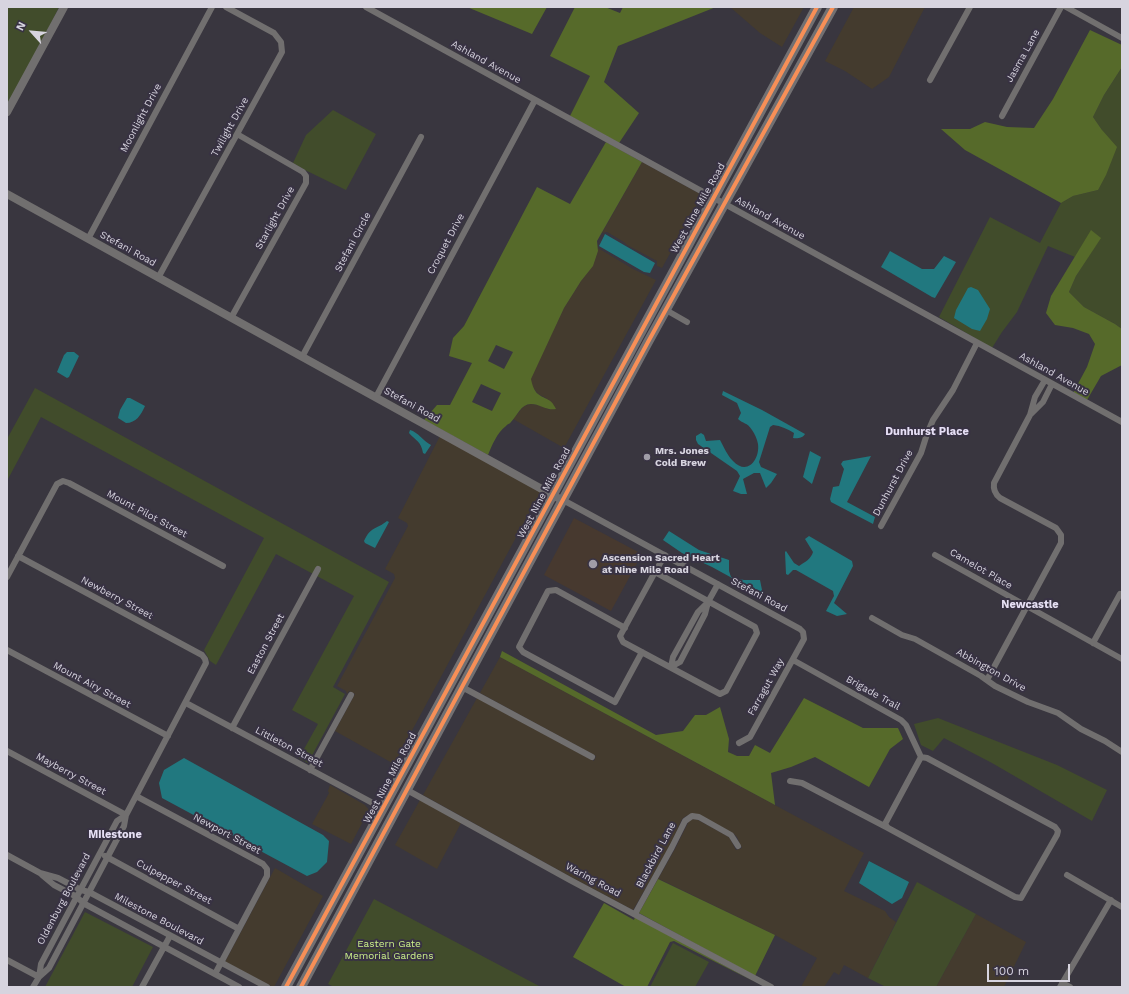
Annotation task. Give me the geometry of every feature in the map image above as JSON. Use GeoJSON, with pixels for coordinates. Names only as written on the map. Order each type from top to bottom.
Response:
{"type":"FeatureCollection","features":[{"type":"Feature","properties":{"kind":"main road","name":"West Nine Mile Road"},"geometry":{"type":"LineString","coordinates":[[286,987],[609,388],[817,7]]}},
{"type":"Feature","properties":{"kind":"main road","name":"West Nine Mile Road"},"geometry":{"type":"LineString","coordinates":[[302,987],[462,687],[827,12],[833,7]]}},
{"type":"Feature","properties":{"kind":"main road"},"geometry":{"type":"LineString","coordinates":[[724,204],[722,194],[768,109],[772,89]]}},
{"type":"Feature","properties":{"kind":"main road"},"geometry":{"type":"LineString","coordinates":[[666,310],[669,292],[716,205],[713,198]]}},
{"type":"Feature","properties":{"kind":"main road"},"geometry":{"type":"LineString","coordinates":[[563,500],[561,496],[563,486],[609,400],[609,388]]}},
{"type":"Feature","properties":{"kind":"main road"},"geometry":{"type":"LineString","coordinates":[[507,604],[506,595],[554,502],[552,494]]}},
{"type":"Feature","properties":{"kind":"main road"},"geometry":{"type":"LineString","coordinates":[[407,790],[406,781],[410,769],[448,697],[446,690]]}},
{"type":"Feature","properties":{"kind":"main road"},"geometry":{"type":"LineString","coordinates":[[342,912],[343,895],[379,828],[383,818],[382,808]]}},
{"type":"Feature","properties":{"kind":"main road"},"geometry":{"type":"LineString","coordinates":[[294,987],[323,932],[323,919]]}},
{"type":"Feature","properties":{"kind":"street"},"geometry":{"type":"LineString","coordinates":[[7,112],[64,7]]}},
{"type":"Feature","properties":{"kind":"street","name":"Moonlight Drive"},"geometry":{"type":"LineString","coordinates":[[88,239],[212,7]]}},
{"type":"Feature","properties":{"kind":"street","name":"Twilight Drive"},"geometry":{"type":"LineString","coordinates":[[158,278],[280,56],[282,47],[278,37],[274,33],[226,7]]}},
{"type":"Feature","properties":{"kind":"street","name":"Ashland Avenue"},"geometry":{"type":"LineString","coordinates":[[366,7],[1122,422]]}},
{"type":"Feature","properties":{"kind":"street"},"geometry":{"type":"LineString","coordinates":[[930,80],[970,7]]}},
{"type":"Feature","properties":{"kind":"street","name":"Jasma Lane"},"geometry":{"type":"LineString","coordinates":[[1002,116],[1061,7]]}},
{"type":"Feature","properties":{"kind":"street"},"geometry":{"type":"LineString","coordinates":[[1066,7],[1122,38]]}},
{"type":"Feature","properties":{"kind":"street","name":"Croquet Drive"},"geometry":{"type":"LineString","coordinates":[[376,397],[535,100]]}},
{"type":"Feature","properties":{"kind":"street","name":"Starlight Drive"},"geometry":{"type":"LineString","coordinates":[[231,318],[306,183],[303,172],[237,134]]}},
{"type":"Feature","properties":{"kind":"street","name":"Stefani Circle"},"geometry":{"type":"LineString","coordinates":[[302,357],[421,136]]}},
{"type":"Feature","properties":{"kind":"street","name":"Stefani Road"},"geometry":{"type":"LineString","coordinates":[[7,194],[800,629],[804,636]]}},
{"type":"Feature","properties":{"kind":"street"},"geometry":{"type":"LineString","coordinates":[[666,310],[687,322]]}},
{"type":"Feature","properties":{"kind":"street","name":"Dunhurst Drive"},"geometry":{"type":"LineString","coordinates":[[881,526],[921,453],[933,420],[952,390],[977,342]]}},
{"type":"Feature","properties":{"kind":"street"},"geometry":{"type":"LineString","coordinates":[[987,680],[1060,545],[1061,535],[1056,528],[1000,498],[995,492],[994,488],[994,483],[1030,415],[1034,397],[1045,380]]}},
{"type":"Feature","properties":{"kind":"street"},"geometry":{"type":"LineString","coordinates":[[1030,415],[1043,402],[1052,384]]}},
{"type":"Feature","properties":{"kind":"street","name":"Mount Pilot Street"},"geometry":{"type":"LineString","coordinates":[[18,556],[56,484],[61,481],[69,483],[224,566]]}},
{"type":"Feature","properties":{"kind":"street"},"geometry":{"type":"LineString","coordinates":[[655,572],[754,627],[757,633],[726,691],[720,694],[623,642],[620,636],[655,572],[665,555]]}},
{"type":"Feature","properties":{"kind":"street","name":"Camelot Place"},"geometry":{"type":"LineString","coordinates":[[935,555],[1122,659]]}},
{"type":"Feature","properties":{"kind":"street"},"geometry":{"type":"LineString","coordinates":[[7,577],[18,556]]}},
{"type":"Feature","properties":{"kind":"street","name":"Newberry Street"},"geometry":{"type":"LineString","coordinates":[[18,556],[202,655],[205,659]]}},
{"type":"Feature","properties":{"kind":"street","name":"Easton Street"},"geometry":{"type":"LineString","coordinates":[[232,728],[318,569]]}},
{"type":"Feature","properties":{"kind":"street"},"geometry":{"type":"LineString","coordinates":[[671,667],[673,657],[698,612],[708,602],[718,584]]}},
{"type":"Feature","properties":{"kind":"street"},"geometry":{"type":"LineString","coordinates":[[625,628],[556,590],[548,591],[520,648],[523,652],[615,702],[642,652]]}},
{"type":"Feature","properties":{"kind":"street"},"geometry":{"type":"LineString","coordinates":[[1093,643],[1120,594]]}},
{"type":"Feature","properties":{"kind":"street","name":"Abbington Drive"},"geometry":{"type":"LineString","coordinates":[[872,618],[902,635],[915,639],[995,686],[1028,702],[1058,713],[1081,729],[1105,741],[1122,752]]}},
{"type":"Feature","properties":{"kind":"street","name":"Farragut Way"},"geometry":{"type":"LineString","coordinates":[[740,743],[750,737],[804,639],[804,636]]}},
{"type":"Feature","properties":{"kind":"street","name":"Mount Airy Street"},"geometry":{"type":"LineString","coordinates":[[7,650],[168,736]]}},
{"type":"Feature","properties":{"kind":"street","name":"Oldenburg Boulevard"},"geometry":{"type":"LineString","coordinates":[[39,977],[41,964],[117,821],[126,814],[136,796],[205,667],[205,659]]}},
{"type":"Feature","properties":{"kind":"street","name":"Brigade Trail"},"geometry":{"type":"LineString","coordinates":[[792,660],[901,720],[906,725],[924,757]]}},
{"type":"Feature","properties":{"kind":"street"},"geometry":{"type":"LineString","coordinates":[[462,687],[592,757]]}},
{"type":"Feature","properties":{"kind":"street"},"geometry":{"type":"LineString","coordinates":[[310,770],[351,695]]}},
{"type":"Feature","properties":{"kind":"street","name":"Littleton Street"},"geometry":{"type":"LineString","coordinates":[[186,703],[382,808]]}},
{"type":"Feature","properties":{"kind":"street","name":"Mayberry Street"},"geometry":{"type":"LineString","coordinates":[[7,751],[126,814]]}},
{"type":"Feature","properties":{"kind":"street"},"geometry":{"type":"LineString","coordinates":[[790,781],[802,783],[1015,897],[1021,898],[1024,895],[1058,831],[1055,827],[924,757],[885,824],[888,828]]}},
{"type":"Feature","properties":{"kind":"street","name":"Waring Road"},"geometry":{"type":"LineString","coordinates":[[407,790],[570,880],[771,987]]}},
{"type":"Feature","properties":{"kind":"street","name":"Newport Street"},"geometry":{"type":"LineString","coordinates":[[136,796],[266,866],[268,876],[215,974]]}},
{"type":"Feature","properties":{"kind":"street","name":"Oldenburg Boulevard"},"geometry":{"type":"LineString","coordinates":[[33,987],[39,977],[48,968],[108,858],[125,825],[126,814]]}},
{"type":"Feature","properties":{"kind":"street","name":"Blackbird Lane"},"geometry":{"type":"LineString","coordinates":[[635,914],[688,818],[692,816],[699,817],[731,835],[738,846]]}},
{"type":"Feature","properties":{"kind":"street","name":"Culpepper Street"},"geometry":{"type":"LineString","coordinates":[[100,854],[239,929]]}},
{"type":"Feature","properties":{"kind":"street","name":"Milestone Boulevard"},"geometry":{"type":"LineString","coordinates":[[7,855],[40,873],[54,885],[83,903],[239,987]]}},
{"type":"Feature","properties":{"kind":"street","name":"Milestone Boulevard"},"geometry":{"type":"LineString","coordinates":[[40,873],[58,878],[81,890],[89,892],[267,987]]}},
{"type":"Feature","properties":{"kind":"street"},"geometry":{"type":"LineString","coordinates":[[1067,875],[1122,907]]}},
{"type":"Feature","properties":{"kind":"street"},"geometry":{"type":"LineString","coordinates":[[1070,987],[1061,985],[1111,900]]}},
{"type":"Feature","properties":{"kind":"street"},"geometry":{"type":"LineString","coordinates":[[142,987],[170,936]]}},
{"type":"Feature","properties":{"kind":"street"},"geometry":{"type":"LineString","coordinates":[[7,960],[39,977]]}},
{"type":"Feature","properties":{"kind":"shaded area"},"geometry":{"type":"Polygon","coordinates":[[[730,7],[804,7],[782,47],[760,33],[730,7]]]}},
{"type":"Feature","properties":{"kind":"shaded area"},"geometry":{"type":"Polygon","coordinates":[[[854,7],[925,7],[889,77],[872,89],[845,71],[825,61],[854,7]]]}},
{"type":"Feature","properties":{"kind":"shaded area"},"geometry":{"type":"Polygon","coordinates":[[[642,162],[702,195],[662,268],[657,266],[657,261],[627,245],[607,232],[602,233],[642,162]]]}},
{"type":"Feature","properties":{"kind":"shaded area"},"geometry":{"type":"Polygon","coordinates":[[[598,248],[633,269],[656,280],[564,448],[513,419],[524,406],[531,404],[543,406],[550,410],[546,398],[538,394],[532,386],[530,379],[564,308],[593,265],[598,248]]]}},
{"type":"Feature","properties":{"kind":"shaded area"},"geometry":{"type":"Polygon","coordinates":[[[440,436],[541,491],[394,764],[335,731],[355,694],[349,691],[347,694],[346,691],[337,686],[395,578],[394,574],[385,569],[408,526],[407,523],[398,518],[440,436]]]}},
{"type":"Feature","properties":{"kind":"shaded area","name":"Ascension Sacred Heart at Nine Mile Road"},"geometry":{"type":"Polygon","coordinates":[[[574,518],[642,554],[611,611],[544,575],[574,518]]]}},
{"type":"Feature","properties":{"kind":"shaded area"},"geometry":{"type":"Polygon","coordinates":[[[500,657],[864,853],[844,891],[885,911],[889,917],[896,922],[868,978],[844,965],[839,975],[834,972],[824,987],[801,987],[817,958],[775,935],[659,879],[649,895],[690,820],[698,820],[729,837],[736,850],[742,848],[737,837],[733,833],[691,814],[682,819],[670,846],[633,910],[423,795],[477,698],[594,761],[596,756],[480,693],[500,657]]]}},
{"type":"Feature","properties":{"kind":"shaded area"},"geometry":{"type":"Polygon","coordinates":[[[330,785],[365,805],[369,810],[351,844],[312,824],[329,793],[328,791],[330,785]]]}},
{"type":"Feature","properties":{"kind":"shaded area"},"geometry":{"type":"Polygon","coordinates":[[[420,800],[461,823],[437,869],[395,845],[420,800]]]}},
{"type":"Feature","properties":{"kind":"shaded area"},"geometry":{"type":"Polygon","coordinates":[[[275,868],[323,896],[273,987],[225,962],[275,868]]]}},
{"type":"Feature","properties":{"kind":"shaded area"},"geometry":{"type":"Polygon","coordinates":[[[976,914],[1026,942],[1004,987],[936,987],[976,914]]]}},
{"type":"Feature","properties":{"kind":"green space"},"geometry":{"type":"Polygon","coordinates":[[[7,7],[59,7],[7,112],[7,7]]]}},
{"type":"Feature","properties":{"kind":"green space"},"geometry":{"type":"Polygon","coordinates":[[[467,7],[547,7],[532,34],[467,7]]]}},
{"type":"Feature","properties":{"kind":"green space"},"geometry":{"type":"Polygon","coordinates":[[[575,7],[605,7],[620,13],[623,7],[716,7],[618,46],[604,82],[639,113],[619,143],[570,116],[590,76],[550,56],[575,7]]]}},
{"type":"Feature","properties":{"kind":"green space"},"geometry":{"type":"Polygon","coordinates":[[[1090,30],[1122,45],[1122,67],[1104,95],[1093,117],[1117,147],[1106,175],[1098,190],[1073,196],[1061,203],[965,150],[941,129],[970,129],[985,122],[1007,127],[1034,128],[1053,99],[1090,30]]]}},
{"type":"Feature","properties":{"kind":"green space"},"geometry":{"type":"Polygon","coordinates":[[[1122,67],[1122,329],[1084,307],[1069,292],[1076,276],[1100,238],[1091,231],[1075,257],[1048,246],[1017,312],[992,348],[939,317],[990,217],[1040,243],[1061,203],[1073,196],[1098,190],[1102,130],[1093,117],[1104,95],[1122,67]]]}},
{"type":"Feature","properties":{"kind":"green space"},"geometry":{"type":"Polygon","coordinates":[[[333,110],[376,134],[346,190],[293,163],[306,135],[333,110]]]}},
{"type":"Feature","properties":{"kind":"green space"},"geometry":{"type":"Polygon","coordinates":[[[606,142],[642,162],[597,241],[598,251],[593,266],[581,281],[564,308],[531,379],[533,387],[537,393],[550,401],[556,409],[550,409],[534,404],[524,406],[511,423],[506,425],[497,436],[488,455],[424,420],[437,405],[450,405],[472,363],[449,356],[453,338],[464,326],[537,187],[570,204],[606,142]],[[496,345],[488,361],[504,369],[513,352],[496,345]],[[481,384],[472,402],[492,411],[501,393],[481,384]]]}},
{"type":"Feature","properties":{"kind":"green space"},"geometry":{"type":"Polygon","coordinates":[[[1091,230],[1101,238],[1076,276],[1069,292],[1084,307],[1122,329],[1122,365],[1101,376],[1087,400],[1073,393],[1087,367],[1095,344],[1089,334],[1073,328],[1055,325],[1046,313],[1051,296],[1091,230]]]}},
{"type":"Feature","properties":{"kind":"green space"},"geometry":{"type":"Polygon","coordinates":[[[35,388],[389,582],[333,687],[345,694],[308,763],[299,758],[318,724],[292,710],[354,596],[276,554],[216,665],[210,661],[204,650],[264,538],[41,417],[7,481],[7,439],[35,388]]]}},
{"type":"Feature","properties":{"kind":"green space"},"geometry":{"type":"Polygon","coordinates":[[[502,651],[656,735],[683,731],[695,715],[706,715],[720,707],[729,739],[728,752],[737,756],[749,756],[755,745],[770,753],[804,698],[863,728],[898,728],[903,739],[890,749],[869,787],[815,757],[771,773],[775,805],[500,657],[502,651]]]}},
{"type":"Feature","properties":{"kind":"green space"},"geometry":{"type":"Polygon","coordinates":[[[938,718],[1057,765],[1107,790],[1092,821],[992,763],[944,738],[933,751],[921,745],[914,724],[938,718]]]}},
{"type":"Feature","properties":{"kind":"green space"},"geometry":{"type":"Polygon","coordinates":[[[658,879],[775,935],[755,976],[639,913],[658,879]]]}},
{"type":"Feature","properties":{"kind":"green space"},"geometry":{"type":"Polygon","coordinates":[[[917,882],[976,914],[936,987],[886,987],[868,978],[917,882]]]}},
{"type":"Feature","properties":{"kind":"green space","name":"Eastern Gate Memorial Gardens"},"geometry":{"type":"Polygon","coordinates":[[[374,899],[541,987],[334,987],[328,984],[374,899]]]}},
{"type":"Feature","properties":{"kind":"green space"},"geometry":{"type":"Polygon","coordinates":[[[604,903],[634,920],[635,917],[753,981],[674,941],[670,942],[647,987],[626,987],[573,957],[604,903]]]}},
{"type":"Feature","properties":{"kind":"green space"},"geometry":{"type":"Polygon","coordinates":[[[85,912],[153,947],[132,987],[45,987],[85,912]]]}},
{"type":"Feature","properties":{"kind":"green space"},"geometry":{"type":"Polygon","coordinates":[[[673,943],[709,962],[695,987],[650,987],[673,943]]]}},
{"type":"Feature","properties":{"kind":"water"},"geometry":{"type":"Polygon","coordinates":[[[605,234],[655,263],[650,273],[644,272],[599,246],[605,234]]]}},
{"type":"Feature","properties":{"kind":"water"},"geometry":{"type":"Polygon","coordinates":[[[890,251],[922,269],[934,269],[944,256],[956,262],[935,298],[881,267],[890,251]]]}},
{"type":"Feature","properties":{"kind":"water"},"geometry":{"type":"Polygon","coordinates":[[[971,287],[978,290],[990,309],[987,319],[980,331],[972,329],[954,318],[956,310],[968,288],[971,287]]]}},
{"type":"Feature","properties":{"kind":"water"},"geometry":{"type":"Polygon","coordinates":[[[67,352],[74,352],[79,356],[69,377],[67,378],[57,372],[64,355],[67,352]]]}},
{"type":"Feature","properties":{"kind":"water"},"geometry":{"type":"Polygon","coordinates":[[[723,391],[762,410],[805,434],[800,438],[793,438],[794,433],[787,429],[773,425],[770,427],[759,462],[761,467],[777,474],[766,488],[760,473],[754,473],[743,479],[747,494],[741,494],[733,491],[740,476],[737,471],[698,444],[696,440],[696,436],[701,433],[704,435],[706,441],[720,440],[733,461],[743,467],[752,464],[755,460],[757,456],[758,444],[755,435],[748,426],[738,419],[741,413],[737,403],[722,395],[723,391]]]}},
{"type":"Feature","properties":{"kind":"water"},"geometry":{"type":"Polygon","coordinates":[[[127,398],[130,398],[145,406],[138,418],[130,423],[126,423],[118,418],[120,410],[127,398]]]}},
{"type":"Feature","properties":{"kind":"water"},"geometry":{"type":"Polygon","coordinates":[[[410,430],[431,445],[425,454],[423,453],[420,444],[409,433],[410,430]]]}},
{"type":"Feature","properties":{"kind":"water"},"geometry":{"type":"Polygon","coordinates":[[[810,451],[821,457],[812,484],[803,477],[810,451]]]}},
{"type":"Feature","properties":{"kind":"water"},"geometry":{"type":"Polygon","coordinates":[[[871,456],[847,502],[875,517],[873,524],[831,502],[830,499],[833,487],[839,486],[844,469],[841,464],[843,461],[871,456]]]}},
{"type":"Feature","properties":{"kind":"water"},"geometry":{"type":"Polygon","coordinates":[[[387,521],[389,522],[375,548],[365,543],[364,541],[369,533],[387,521]]]}},
{"type":"Feature","properties":{"kind":"water"},"geometry":{"type":"Polygon","coordinates":[[[669,531],[699,550],[729,560],[729,571],[731,577],[744,580],[760,580],[763,595],[712,567],[682,553],[663,540],[669,531]]]}},
{"type":"Feature","properties":{"kind":"water"},"geometry":{"type":"Polygon","coordinates":[[[809,536],[852,561],[853,566],[834,603],[847,614],[837,616],[826,611],[834,596],[833,591],[796,570],[793,570],[788,575],[786,574],[785,552],[786,551],[794,563],[799,566],[809,558],[813,552],[805,539],[809,536]]]}},
{"type":"Feature","properties":{"kind":"water"},"geometry":{"type":"Polygon","coordinates":[[[184,758],[323,835],[329,841],[327,862],[317,872],[307,876],[162,798],[159,783],[164,770],[184,758]]]}},
{"type":"Feature","properties":{"kind":"water"},"geometry":{"type":"Polygon","coordinates":[[[869,861],[909,882],[902,898],[892,904],[859,883],[869,861]]]}},
{"type":"Feature","properties":{"kind":"cycle path"},"geometry":{"type":"LineString","coordinates":[[286,987],[817,7]]}},
{"type":"Feature","properties":{"kind":"cycle path"},"geometry":{"type":"LineString","coordinates":[[301,987],[648,342],[833,7]]}},
{"type":"Feature","properties":{"kind":"place","name":"Mrs. Jones Cold Brew"},"geometry":{"type":"Point","coordinates":[647,457]}},
{"type":"Feature","properties":{"kind":"place","name":"Ascension Sacred Heart at Nine Mile Road"},"geometry":{"type":"Point","coordinates":[593,564]}},
{"type":"Feature","properties":{"kind":"district","name":"Dunhurst Place"},"geometry":{"type":"Point","coordinates":[927,432]}},
{"type":"Feature","properties":{"kind":"district","name":"Newcastle"},"geometry":{"type":"Point","coordinates":[1030,605]}},
{"type":"Feature","properties":{"kind":"district","name":"Milestone"},"geometry":{"type":"Point","coordinates":[115,835]}}]}
